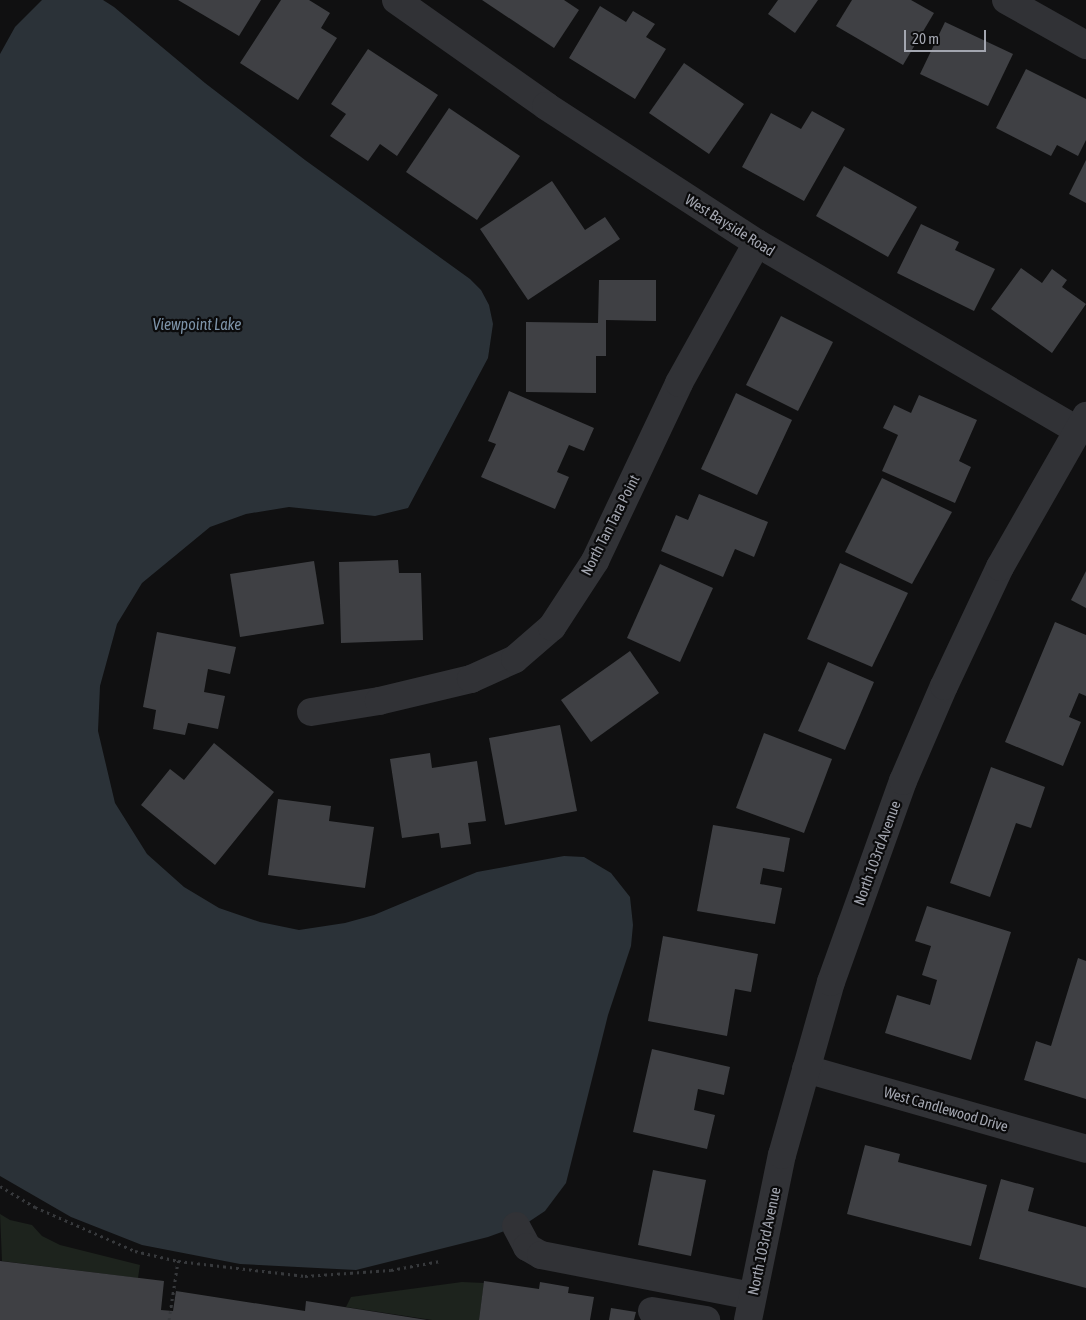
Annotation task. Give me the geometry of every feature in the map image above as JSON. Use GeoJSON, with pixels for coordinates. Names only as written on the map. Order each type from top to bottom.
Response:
{"type":"FeatureCollection","features":[{"type":"Feature","properties":{"kind":"street","name":"West Bayside Road"},"geometry":{"type":"LineString","coordinates":[[396,0],[546,106],[757,243],[1082,423]]}},
{"type":"Feature","properties":{"kind":"street"},"geometry":{"type":"LineString","coordinates":[[1006,0],[1086,45]]}},
{"type":"Feature","properties":{"kind":"street","name":"North Tan Tara Point"},"geometry":{"type":"LineString","coordinates":[[311,712],[379,701],[471,679],[515,659],[552,627],[595,561],[679,383],[757,243]]}},
{"type":"Feature","properties":{"kind":"street","name":"North 103rd Avenue"},"geometry":{"type":"LineString","coordinates":[[750,1308],[782,1155],[806,1069],[860,897],[936,703],[1000,567],[1082,423]]}},
{"type":"Feature","properties":{"kind":"street","name":"West Candlewood Drive"},"geometry":{"type":"LineString","coordinates":[[806,1069],[1086,1149]]}},
{"type":"Feature","properties":{"kind":"street"},"geometry":{"type":"LineString","coordinates":[[516,1226],[527,1247],[541,1254],[750,1308]]}},
{"type":"Feature","properties":{"kind":"street"},"geometry":{"type":"LineString","coordinates":[[652,1311],[706,1320]]}},
{"type":"Feature","properties":{"kind":"path"},"geometry":{"type":"LineString","coordinates":[[0,1186],[35,1207],[135,1250],[178,1261],[305,1276],[391,1270],[440,1261]]}},
{"type":"Feature","properties":{"kind":"path"},"geometry":{"type":"LineString","coordinates":[[170,1320],[178,1261]]}},
{"type":"Feature","properties":{"kind":"shaded area"},"geometry":{"type":"Polygon","coordinates":[[[0,1214],[10,1220],[32,1225],[42,1236],[60,1245],[140,1265],[138,1278],[2,1261],[0,1214]]]}},
{"type":"Feature","properties":{"kind":"shaded area"},"geometry":{"type":"Polygon","coordinates":[[[462,1282],[484,1283],[479,1320],[432,1320],[346,1307],[351,1297],[462,1282]]]}},
{"type":"Feature","properties":{"kind":"water","name":"Viewpoint Lake"},"geometry":{"type":"Polygon","coordinates":[[[42,0],[103,0],[114,7],[205,83],[305,160],[470,279],[481,290],[489,305],[493,324],[488,358],[408,508],[375,516],[289,507],[246,514],[210,527],[142,583],[117,624],[100,686],[98,731],[115,803],[147,854],[184,887],[219,908],[260,922],[299,930],[345,923],[374,915],[477,872],[564,856],[584,857],[611,873],[630,897],[633,925],[631,946],[608,1015],[566,1183],[545,1211],[527,1223],[488,1237],[356,1270],[240,1264],[142,1245],[71,1217],[0,1176],[0,54],[15,27],[42,0]]]}},
{"type":"Feature","properties":{"kind":"building"},"geometry":{"type":"Polygon","coordinates":[[[178,0],[261,0],[239,36],[178,0]]]}},
{"type":"Feature","properties":{"kind":"building"},"geometry":{"type":"Polygon","coordinates":[[[281,0],[309,0],[330,13],[321,28],[337,38],[298,100],[240,63],[281,0]]]}},
{"type":"Feature","properties":{"kind":"building"},"geometry":{"type":"Polygon","coordinates":[[[482,0],[564,0],[579,10],[554,48],[482,0]]]}},
{"type":"Feature","properties":{"kind":"building"},"geometry":{"type":"Polygon","coordinates":[[[778,0],[818,0],[795,33],[768,14],[778,0]]]}},
{"type":"Feature","properties":{"kind":"building"},"geometry":{"type":"Polygon","coordinates":[[[852,0],[911,0],[934,13],[903,65],[836,26],[852,0]]]}},
{"type":"Feature","properties":{"kind":"building"},"geometry":{"type":"Polygon","coordinates":[[[600,6],[626,22],[633,11],[655,24],[646,37],[666,49],[635,99],[569,58],[600,6]]]}},
{"type":"Feature","properties":{"kind":"building"},"geometry":{"type":"Polygon","coordinates":[[[945,22],[1013,54],[988,106],[920,74],[945,22]]]}},
{"type":"Feature","properties":{"kind":"building"},"geometry":{"type":"Polygon","coordinates":[[[368,49],[438,95],[397,156],[380,144],[368,161],[330,136],[346,114],[331,104],[368,49]]]}},
{"type":"Feature","properties":{"kind":"building"},"geometry":{"type":"Polygon","coordinates":[[[684,63],[744,104],[709,154],[649,113],[684,63]]]}},
{"type":"Feature","properties":{"kind":"building"},"geometry":{"type":"Polygon","coordinates":[[[1026,69],[1086,99],[1086,140],[1078,156],[1057,145],[1051,156],[996,128],[1026,69]]]}},
{"type":"Feature","properties":{"kind":"building"},"geometry":{"type":"Polygon","coordinates":[[[449,108],[520,156],[477,220],[406,172],[449,108]]]}},
{"type":"Feature","properties":{"kind":"building"},"geometry":{"type":"Polygon","coordinates":[[[812,111],[845,129],[804,201],[742,167],[771,113],[801,129],[812,111]]]}},
{"type":"Feature","properties":{"kind":"building"},"geometry":{"type":"Polygon","coordinates":[[[1086,160],[1086,203],[1069,194],[1086,160]]]}},
{"type":"Feature","properties":{"kind":"building"},"geometry":{"type":"Polygon","coordinates":[[[844,166],[917,207],[888,257],[816,216],[844,166]]]}},
{"type":"Feature","properties":{"kind":"building"},"geometry":{"type":"Polygon","coordinates":[[[552,181],[585,230],[605,217],[620,239],[528,300],[480,229],[552,181]]]}},
{"type":"Feature","properties":{"kind":"building"},"geometry":{"type":"Polygon","coordinates":[[[921,224],[959,242],[955,250],[995,269],[974,311],[897,273],[921,224]]]}},
{"type":"Feature","properties":{"kind":"building"},"geometry":{"type":"Polygon","coordinates":[[[1021,268],[1042,283],[1052,269],[1067,280],[1062,287],[1086,304],[1052,353],[991,309],[1021,268]]]}},
{"type":"Feature","properties":{"kind":"building"},"geometry":{"type":"Polygon","coordinates":[[[599,280],[656,280],[656,321],[606,320],[606,356],[596,356],[596,393],[526,392],[526,322],[598,323],[599,280]]]}},
{"type":"Feature","properties":{"kind":"building"},"geometry":{"type":"Polygon","coordinates":[[[781,316],[833,342],[798,411],[746,385],[781,316]]]}},
{"type":"Feature","properties":{"kind":"building"},"geometry":{"type":"Polygon","coordinates":[[[509,391],[594,428],[584,451],[569,445],[557,472],[569,477],[555,509],[481,477],[496,444],[488,441],[509,391]]]}},
{"type":"Feature","properties":{"kind":"building"},"geometry":{"type":"Polygon","coordinates":[[[736,393],[792,420],[757,495],[701,469],[736,393]]]}},
{"type":"Feature","properties":{"kind":"building"},"geometry":{"type":"Polygon","coordinates":[[[919,395],[977,420],[959,461],[971,467],[955,503],[882,471],[898,435],[883,428],[894,405],[911,413],[919,395]]]}},
{"type":"Feature","properties":{"kind":"building"},"geometry":{"type":"Polygon","coordinates":[[[882,478],[952,512],[912,584],[845,552],[882,478]]]}},
{"type":"Feature","properties":{"kind":"building"},"geometry":{"type":"Polygon","coordinates":[[[699,494],[768,522],[754,557],[735,549],[723,577],[661,551],[676,515],[688,520],[699,494]]]}},
{"type":"Feature","properties":{"kind":"building"},"geometry":{"type":"Polygon","coordinates":[[[398,560],[399,573],[421,573],[423,640],[341,643],[339,562],[398,560]]]}},
{"type":"Feature","properties":{"kind":"building"},"geometry":{"type":"Polygon","coordinates":[[[314,561],[324,624],[240,637],[230,574],[314,561]]]}},
{"type":"Feature","properties":{"kind":"building"},"geometry":{"type":"Polygon","coordinates":[[[840,563],[908,593],[872,667],[807,639],[840,563]]]}},
{"type":"Feature","properties":{"kind":"building"},"geometry":{"type":"Polygon","coordinates":[[[660,564],[713,588],[680,662],[627,638],[660,564]]]}},
{"type":"Feature","properties":{"kind":"building"},"geometry":{"type":"Polygon","coordinates":[[[1086,571],[1086,608],[1071,600],[1086,571]]]}},
{"type":"Feature","properties":{"kind":"building"},"geometry":{"type":"Polygon","coordinates":[[[1055,622],[1086,635],[1086,696],[1079,693],[1069,717],[1081,722],[1063,766],[1005,742],[1055,622]]]}},
{"type":"Feature","properties":{"kind":"building"},"geometry":{"type":"Polygon","coordinates":[[[157,632],[236,647],[230,674],[208,669],[204,692],[225,696],[218,729],[188,723],[185,735],[153,729],[156,710],[143,707],[157,632]]]}},
{"type":"Feature","properties":{"kind":"building"},"geometry":{"type":"Polygon","coordinates":[[[630,651],[659,693],[591,742],[561,700],[630,651]]]}},
{"type":"Feature","properties":{"kind":"building"},"geometry":{"type":"Polygon","coordinates":[[[828,662],[874,682],[845,750],[798,731],[828,662]]]}},
{"type":"Feature","properties":{"kind":"building"},"geometry":{"type":"Polygon","coordinates":[[[560,725],[577,811],[505,825],[489,738],[560,725]]]}},
{"type":"Feature","properties":{"kind":"building"},"geometry":{"type":"Polygon","coordinates":[[[764,733],[832,759],[804,833],[736,808],[764,733]]]}},
{"type":"Feature","properties":{"kind":"building"},"geometry":{"type":"Polygon","coordinates":[[[214,743],[274,792],[215,865],[141,805],[170,769],[184,780],[214,743]]]}},
{"type":"Feature","properties":{"kind":"building"},"geometry":{"type":"Polygon","coordinates":[[[430,753],[432,768],[477,761],[486,821],[468,823],[471,844],[441,848],[439,833],[402,838],[390,759],[430,753]]]}},
{"type":"Feature","properties":{"kind":"building"},"geometry":{"type":"Polygon","coordinates":[[[991,767],[1045,787],[1031,828],[1016,823],[990,897],[950,883],[991,767]]]}},
{"type":"Feature","properties":{"kind":"building"},"geometry":{"type":"Polygon","coordinates":[[[278,799],[331,806],[329,821],[374,827],[365,888],[268,875],[278,799]]]}},
{"type":"Feature","properties":{"kind":"building"},"geometry":{"type":"Polygon","coordinates":[[[713,825],[790,838],[784,872],[763,868],[760,884],[782,888],[775,924],[697,911],[713,825]]]}},
{"type":"Feature","properties":{"kind":"building"},"geometry":{"type":"Polygon","coordinates":[[[927,906],[1011,932],[971,1060],[885,1033],[897,995],[930,1005],[937,980],[922,975],[931,946],[915,941],[927,906]]]}},
{"type":"Feature","properties":{"kind":"building"},"geometry":{"type":"Polygon","coordinates":[[[663,936],[758,954],[751,992],[735,989],[727,1036],[648,1021],[663,936]]]}},
{"type":"Feature","properties":{"kind":"building"},"geometry":{"type":"Polygon","coordinates":[[[1078,958],[1086,961],[1086,1099],[1024,1080],[1036,1041],[1051,1046],[1078,958]]]}},
{"type":"Feature","properties":{"kind":"building"},"geometry":{"type":"Polygon","coordinates":[[[652,1049],[730,1067],[724,1095],[698,1089],[694,1110],[715,1115],[707,1149],[633,1132],[652,1049]]]}},
{"type":"Feature","properties":{"kind":"building"},"geometry":{"type":"Polygon","coordinates":[[[865,1145],[900,1154],[898,1162],[987,1185],[971,1246],[847,1214],[865,1145]]]}},
{"type":"Feature","properties":{"kind":"building"},"geometry":{"type":"Polygon","coordinates":[[[653,1170],[706,1180],[691,1256],[638,1245],[653,1170]]]}},
{"type":"Feature","properties":{"kind":"building"},"geometry":{"type":"Polygon","coordinates":[[[1001,1179],[1034,1188],[1028,1211],[1086,1227],[1086,1288],[979,1259],[1001,1179]]]}},
{"type":"Feature","properties":{"kind":"building"},"geometry":{"type":"Polygon","coordinates":[[[0,1261],[164,1281],[161,1310],[173,1311],[176,1291],[305,1311],[306,1301],[427,1320],[0,1320],[0,1261]]]}},
{"type":"Feature","properties":{"kind":"building"},"geometry":{"type":"Polygon","coordinates":[[[484,1281],[539,1289],[540,1282],[569,1287],[568,1293],[594,1297],[590,1320],[479,1320],[484,1281]]]}},
{"type":"Feature","properties":{"kind":"building"},"geometry":{"type":"Polygon","coordinates":[[[611,1308],[636,1312],[634,1320],[609,1320],[611,1308]]]}}]}
